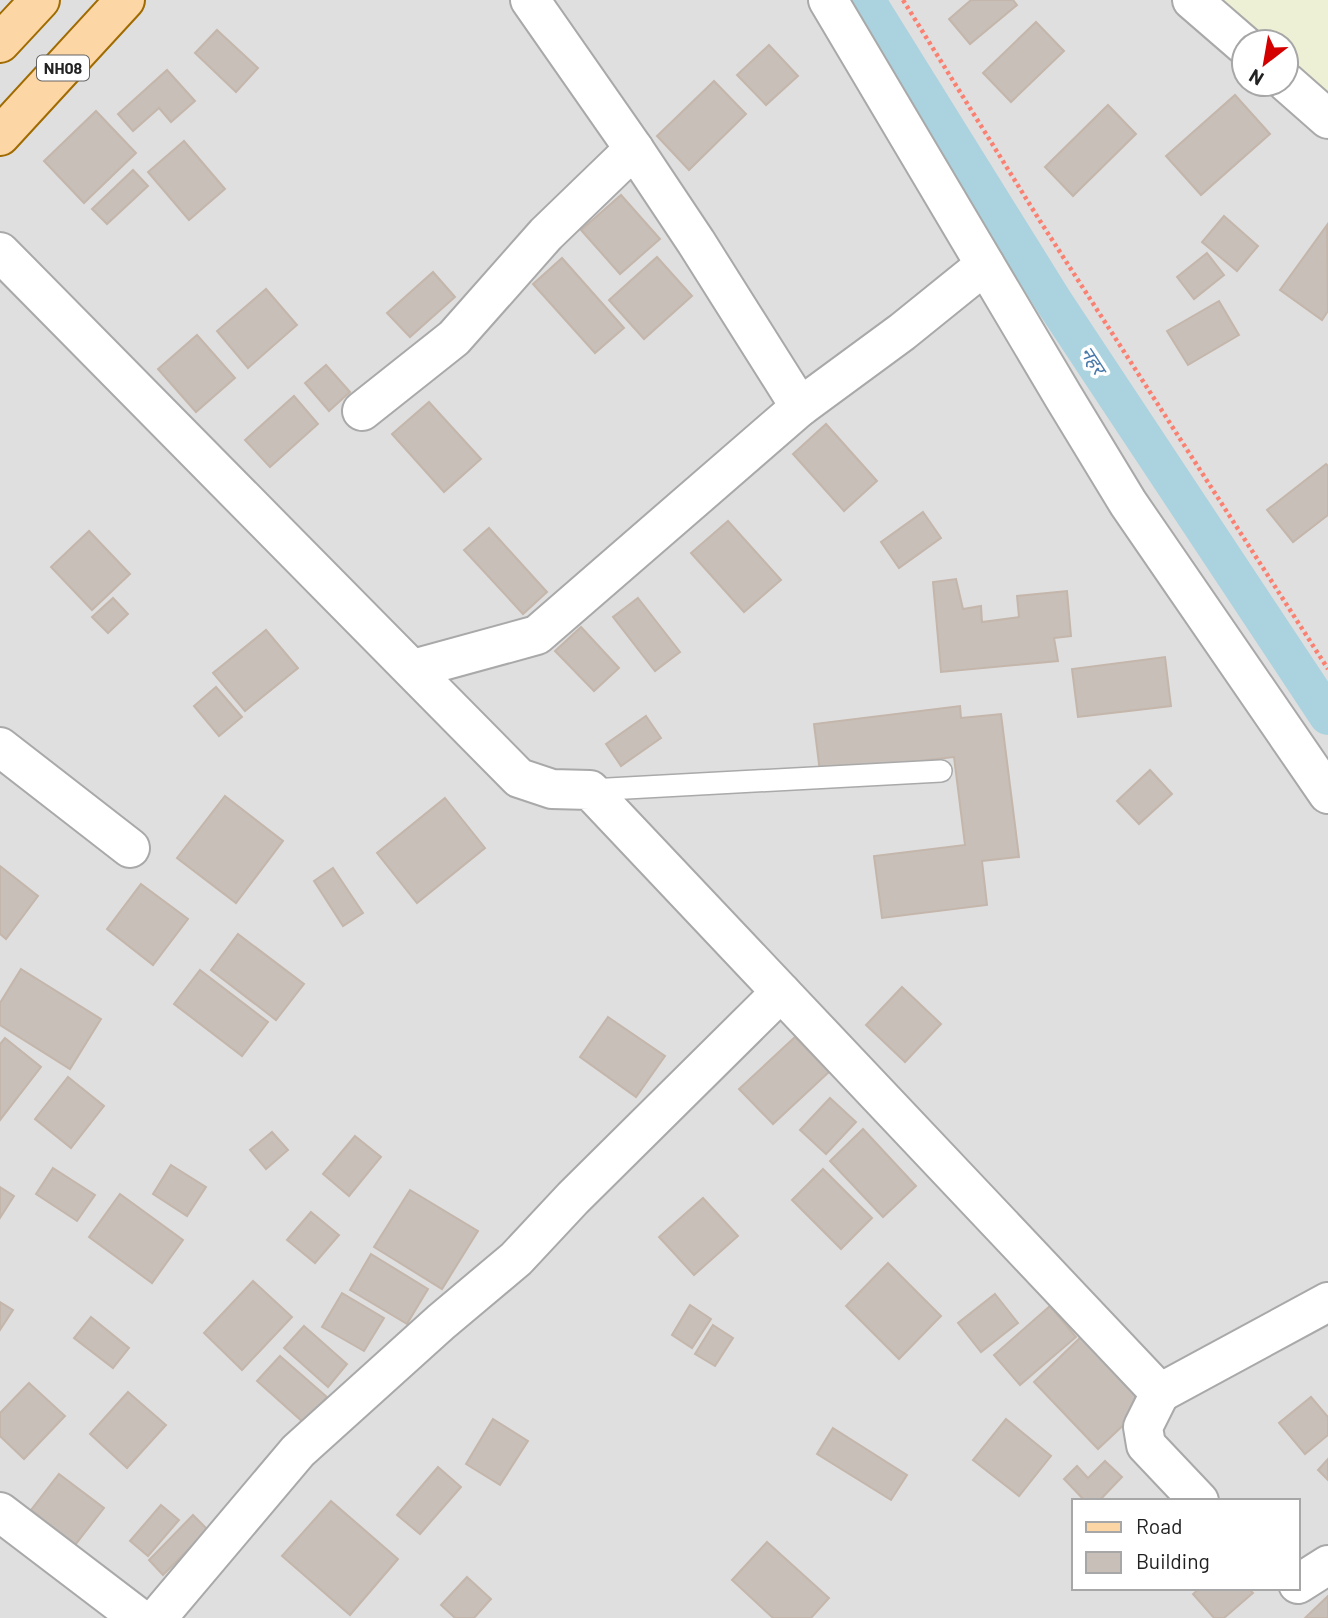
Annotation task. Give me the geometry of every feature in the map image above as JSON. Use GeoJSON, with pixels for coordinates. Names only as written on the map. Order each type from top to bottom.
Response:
{"type":"FeatureCollection","features":[{"type":"Feature","properties":{"kind":"main road"},"geometry":{"type":"LineString","coordinates":[[0,43],[40,0]]}},
{"type":"Feature","properties":{"kind":"main road","name":"NH08"},"geometry":{"type":"LineString","coordinates":[[0,136],[125,0]]}},
{"type":"Feature","properties":{"kind":"street"},"geometry":{"type":"LineString","coordinates":[[530,0],[696,242],[800,407]]}},
{"type":"Feature","properties":{"kind":"street"},"geometry":{"type":"LineString","coordinates":[[828,0],[1128,503],[1328,794]]}},
{"type":"Feature","properties":{"kind":"street"},"geometry":{"type":"LineString","coordinates":[[1192,0],[1230,34]]}},
{"type":"Feature","properties":{"kind":"street"},"geometry":{"type":"LineString","coordinates":[[1300,94],[1328,119]]}},
{"type":"Feature","properties":{"kind":"street"},"geometry":{"type":"LineString","coordinates":[[362,411],[454,338],[546,234],[634,149]]}},
{"type":"Feature","properties":{"kind":"street"},"geometry":{"type":"LineString","coordinates":[[0,252],[519,778],[552,789],[590,790],[1160,1393]]}},
{"type":"Feature","properties":{"kind":"street"},"geometry":{"type":"LineString","coordinates":[[413,669],[537,635],[800,407],[902,332],[985,265]]}},
{"type":"Feature","properties":{"kind":"street"},"geometry":{"type":"LineString","coordinates":[[0,747],[130,848]]}},
{"type":"Feature","properties":{"kind":"street"},"geometry":{"type":"LineString","coordinates":[[157,1618],[298,1451],[441,1322],[516,1259],[573,1198],[781,992]]}},
{"type":"Feature","properties":{"kind":"street"},"geometry":{"type":"LineString","coordinates":[[1197,1499],[1146,1445],[1143,1427],[1160,1393],[1328,1302]]}},
{"type":"Feature","properties":{"kind":"street"},"geometry":{"type":"LineString","coordinates":[[0,1512],[139,1618]]}},
{"type":"Feature","properties":{"kind":"street"},"geometry":{"type":"LineString","coordinates":[[1300,1583],[1328,1565]]}},
{"type":"Feature","properties":{"kind":"lane"},"geometry":{"type":"LineString","coordinates":[[590,790],[942,771]]}},
{"type":"Feature","properties":{"kind":"path"},"geometry":{"type":"LineString","coordinates":[[903,0],[1040,221],[1328,669]]}},
{"type":"Feature","properties":{"kind":"shaded area"},"geometry":{"type":"Polygon","coordinates":[[[0,0],[1328,0],[1328,1618],[0,1618],[0,0]]]}},
{"type":"Feature","properties":{"kind":"green space"},"geometry":{"type":"Polygon","coordinates":[[[1221,0],[1328,0],[1328,93],[1300,68],[1300,28],[1253,28],[1221,0]]]}},
{"type":"Feature","properties":{"kind":"building"},"geometry":{"type":"Polygon","coordinates":[[[971,0],[1013,0],[1017,5],[970,44],[949,19],[971,0]]]}},
{"type":"Feature","properties":{"kind":"building"},"geometry":{"type":"Polygon","coordinates":[[[1036,22],[1064,51],[1011,102],[983,73],[1036,22]]]}},
{"type":"Feature","properties":{"kind":"building"},"geometry":{"type":"Polygon","coordinates":[[[217,30],[258,68],[236,92],[195,53],[217,30]]]}},
{"type":"Feature","properties":{"kind":"building"},"geometry":{"type":"Polygon","coordinates":[[[769,45],[798,76],[766,105],[737,75],[769,45]]]}},
{"type":"Feature","properties":{"kind":"building"},"geometry":{"type":"Polygon","coordinates":[[[167,70],[195,101],[171,122],[159,108],[133,131],[118,114],[167,70]]]}},
{"type":"Feature","properties":{"kind":"building"},"geometry":{"type":"Polygon","coordinates":[[[714,81],[746,114],[689,170],[657,136],[714,81]]]}},
{"type":"Feature","properties":{"kind":"building"},"geometry":{"type":"Polygon","coordinates":[[[1232,98],[1238,98],[1270,134],[1201,195],[1166,156],[1232,98]]]}},
{"type":"Feature","properties":{"kind":"building"},"geometry":{"type":"Polygon","coordinates":[[[1108,105],[1136,134],[1073,196],[1045,167],[1108,105]]]}},
{"type":"Feature","properties":{"kind":"building"},"geometry":{"type":"Polygon","coordinates":[[[96,111],[136,153],[84,203],[44,161],[96,111]]]}},
{"type":"Feature","properties":{"kind":"building"},"geometry":{"type":"Polygon","coordinates":[[[184,141],[225,189],[189,220],[148,172],[184,141]]]}},
{"type":"Feature","properties":{"kind":"building"},"geometry":{"type":"Polygon","coordinates":[[[133,170],[148,186],[107,224],[92,209],[133,170]]]}},
{"type":"Feature","properties":{"kind":"building"},"geometry":{"type":"Polygon","coordinates":[[[621,195],[660,239],[620,274],[581,230],[621,195]]]}},
{"type":"Feature","properties":{"kind":"building"},"geometry":{"type":"Polygon","coordinates":[[[1224,216],[1258,246],[1237,271],[1202,242],[1224,216]]]}},
{"type":"Feature","properties":{"kind":"building"},"geometry":{"type":"Polygon","coordinates":[[[1327,225],[1328,311],[1322,320],[1280,290],[1327,225]]]}},
{"type":"Feature","properties":{"kind":"building"},"geometry":{"type":"Polygon","coordinates":[[[1207,253],[1224,275],[1194,299],[1177,277],[1207,253]]]}},
{"type":"Feature","properties":{"kind":"building"},"geometry":{"type":"Polygon","coordinates":[[[657,257],[692,296],[644,339],[609,300],[657,257]]]}},
{"type":"Feature","properties":{"kind":"building"},"geometry":{"type":"Polygon","coordinates":[[[562,258],[624,328],[595,353],[533,284],[562,258]]]}},
{"type":"Feature","properties":{"kind":"building"},"geometry":{"type":"Polygon","coordinates":[[[433,272],[455,297],[410,337],[387,313],[433,272]]]}},
{"type":"Feature","properties":{"kind":"building"},"geometry":{"type":"Polygon","coordinates":[[[266,289],[297,325],[248,368],[217,331],[266,289]]]}},
{"type":"Feature","properties":{"kind":"building"},"geometry":{"type":"Polygon","coordinates":[[[1219,301],[1239,335],[1188,365],[1167,331],[1219,301]]]}},
{"type":"Feature","properties":{"kind":"building"},"geometry":{"type":"Polygon","coordinates":[[[197,335],[235,378],[196,412],[158,369],[197,335]]]}},
{"type":"Feature","properties":{"kind":"building"},"geometry":{"type":"Polygon","coordinates":[[[326,365],[350,392],[329,411],[305,383],[326,365]]]}},
{"type":"Feature","properties":{"kind":"building"},"geometry":{"type":"Polygon","coordinates":[[[294,396],[318,424],[270,467],[245,440],[294,396]]]}},
{"type":"Feature","properties":{"kind":"building"},"geometry":{"type":"Polygon","coordinates":[[[429,402],[481,459],[444,492],[392,434],[429,402]]]}},
{"type":"Feature","properties":{"kind":"building"},"geometry":{"type":"Polygon","coordinates":[[[826,424],[877,481],[844,511],[793,454],[826,424]]]}},
{"type":"Feature","properties":{"kind":"building"},"geometry":{"type":"Polygon","coordinates":[[[1326,464],[1328,515],[1293,542],[1267,510],[1326,464]]]}},
{"type":"Feature","properties":{"kind":"building"},"geometry":{"type":"Polygon","coordinates":[[[923,512],[941,538],[899,568],[881,542],[923,512]]]}},
{"type":"Feature","properties":{"kind":"building"},"geometry":{"type":"Polygon","coordinates":[[[728,521],[781,580],[744,612],[691,553],[728,521]]]}},
{"type":"Feature","properties":{"kind":"building"},"geometry":{"type":"Polygon","coordinates":[[[489,528],[547,592],[523,614],[464,550],[489,528]]]}},
{"type":"Feature","properties":{"kind":"building"},"geometry":{"type":"Polygon","coordinates":[[[89,531],[130,574],[92,610],[51,567],[89,531]]]}},
{"type":"Feature","properties":{"kind":"building"},"geometry":{"type":"Polygon","coordinates":[[[956,579],[963,609],[981,606],[982,622],[1019,617],[1017,596],[1067,591],[1071,636],[1054,638],[1058,661],[941,672],[933,582],[956,579]]]}},
{"type":"Feature","properties":{"kind":"building"},"geometry":{"type":"Polygon","coordinates":[[[113,598],[128,614],[108,633],[92,617],[113,598]]]}},
{"type":"Feature","properties":{"kind":"building"},"geometry":{"type":"Polygon","coordinates":[[[638,598],[680,652],[655,671],[613,617],[638,598]]]}},
{"type":"Feature","properties":{"kind":"building"},"geometry":{"type":"Polygon","coordinates":[[[581,627],[619,668],[594,691],[555,651],[581,627]]]}},
{"type":"Feature","properties":{"kind":"building"},"geometry":{"type":"Polygon","coordinates":[[[266,630],[298,668],[245,711],[213,673],[266,630]]]}},
{"type":"Feature","properties":{"kind":"building"},"geometry":{"type":"Polygon","coordinates":[[[1165,657],[1171,706],[1078,717],[1072,669],[1165,657]]]}},
{"type":"Feature","properties":{"kind":"building"},"geometry":{"type":"Polygon","coordinates":[[[216,687],[242,717],[219,736],[194,706],[216,687]]]}},
{"type":"Feature","properties":{"kind":"building"},"geometry":{"type":"Polygon","coordinates":[[[960,706],[961,718],[1001,714],[1019,857],[982,861],[987,905],[882,918],[874,856],[965,845],[954,757],[820,772],[814,724],[960,706]]]}},
{"type":"Feature","properties":{"kind":"building"},"geometry":{"type":"Polygon","coordinates":[[[646,716],[661,738],[621,766],[606,744],[646,716]]]}},
{"type":"Feature","properties":{"kind":"building"},"geometry":{"type":"Polygon","coordinates":[[[1150,770],[1172,794],[1139,824],[1117,801],[1150,770]]]}},
{"type":"Feature","properties":{"kind":"building"},"geometry":{"type":"Polygon","coordinates":[[[225,796],[283,841],[236,903],[177,858],[225,796]]]}},
{"type":"Feature","properties":{"kind":"building"},"geometry":{"type":"Polygon","coordinates":[[[445,798],[485,848],[417,903],[377,853],[445,798]]]}},
{"type":"Feature","properties":{"kind":"building"},"geometry":{"type":"Polygon","coordinates":[[[0,866],[38,896],[6,939],[0,934],[0,866]]]}},
{"type":"Feature","properties":{"kind":"building"},"geometry":{"type":"Polygon","coordinates":[[[333,868],[363,913],[343,926],[314,881],[333,868]]]}},
{"type":"Feature","properties":{"kind":"building"},"geometry":{"type":"Polygon","coordinates":[[[141,884],[188,919],[153,965],[107,929],[141,884]]]}},
{"type":"Feature","properties":{"kind":"building"},"geometry":{"type":"Polygon","coordinates":[[[238,934],[304,984],[276,1020],[211,970],[238,934]]]}},
{"type":"Feature","properties":{"kind":"building"},"geometry":{"type":"Polygon","coordinates":[[[21,969],[101,1019],[70,1069],[0,1025],[0,1003],[21,969]]]}},
{"type":"Feature","properties":{"kind":"building"},"geometry":{"type":"Polygon","coordinates":[[[200,970],[268,1022],[242,1056],[174,1004],[200,970]]]}},
{"type":"Feature","properties":{"kind":"building"},"geometry":{"type":"Polygon","coordinates":[[[902,987],[941,1024],[905,1062],[866,1025],[902,987]]]}},
{"type":"Feature","properties":{"kind":"building"},"geometry":{"type":"Polygon","coordinates":[[[608,1017],[665,1056],[636,1097],[580,1057],[608,1017]]]}},
{"type":"Feature","properties":{"kind":"building"},"geometry":{"type":"Polygon","coordinates":[[[795,1037],[829,1072],[773,1124],[739,1089],[795,1037]]]}},
{"type":"Feature","properties":{"kind":"building"},"geometry":{"type":"Polygon","coordinates":[[[5,1038],[41,1067],[0,1120],[0,1044],[5,1038]]]}},
{"type":"Feature","properties":{"kind":"building"},"geometry":{"type":"Polygon","coordinates":[[[68,1077],[104,1106],[71,1148],[35,1119],[68,1077]]]}},
{"type":"Feature","properties":{"kind":"building"},"geometry":{"type":"Polygon","coordinates":[[[830,1098],[856,1122],[826,1154],[800,1130],[830,1098]]]}},
{"type":"Feature","properties":{"kind":"building"},"geometry":{"type":"Polygon","coordinates":[[[863,1129],[916,1186],[883,1217],[830,1161],[863,1129]]]}},
{"type":"Feature","properties":{"kind":"building"},"geometry":{"type":"Polygon","coordinates":[[[272,1132],[288,1150],[266,1169],[250,1150],[272,1132]]]}},
{"type":"Feature","properties":{"kind":"building"},"geometry":{"type":"Polygon","coordinates":[[[355,1136],[381,1157],[349,1196],[323,1174],[355,1136]]]}},
{"type":"Feature","properties":{"kind":"building"},"geometry":{"type":"Polygon","coordinates":[[[171,1165],[206,1187],[187,1216],[153,1194],[171,1165]]]}},
{"type":"Feature","properties":{"kind":"building"},"geometry":{"type":"Polygon","coordinates":[[[53,1168],[95,1195],[77,1221],[36,1194],[53,1168]]]}},
{"type":"Feature","properties":{"kind":"building"},"geometry":{"type":"Polygon","coordinates":[[[823,1169],[872,1218],[841,1249],[792,1200],[823,1169]]]}},
{"type":"Feature","properties":{"kind":"building"},"geometry":{"type":"Polygon","coordinates":[[[0,1187],[14,1196],[0,1218],[0,1187]]]}},
{"type":"Feature","properties":{"kind":"building"},"geometry":{"type":"Polygon","coordinates":[[[410,1190],[478,1231],[442,1289],[374,1247],[410,1190]]]}},
{"type":"Feature","properties":{"kind":"building"},"geometry":{"type":"Polygon","coordinates":[[[120,1194],[183,1240],[152,1283],[89,1237],[120,1194]]]}},
{"type":"Feature","properties":{"kind":"building"},"geometry":{"type":"Polygon","coordinates":[[[703,1198],[738,1236],[694,1275],[659,1237],[703,1198]]]}},
{"type":"Feature","properties":{"kind":"building"},"geometry":{"type":"Polygon","coordinates":[[[311,1212],[339,1235],[315,1263],[287,1240],[311,1212]]]}},
{"type":"Feature","properties":{"kind":"building"},"geometry":{"type":"Polygon","coordinates":[[[371,1254],[428,1289],[407,1324],[350,1290],[371,1254]]]}},
{"type":"Feature","properties":{"kind":"building"},"geometry":{"type":"Polygon","coordinates":[[[888,1263],[941,1316],[899,1359],[846,1306],[888,1263]]]}},
{"type":"Feature","properties":{"kind":"building"},"geometry":{"type":"Polygon","coordinates":[[[253,1281],[292,1317],[242,1370],[204,1333],[253,1281]]]}},
{"type":"Feature","properties":{"kind":"building"},"geometry":{"type":"Polygon","coordinates":[[[342,1293],[384,1318],[364,1351],[322,1327],[342,1293]]]}},
{"type":"Feature","properties":{"kind":"building"},"geometry":{"type":"Polygon","coordinates":[[[995,1294],[1018,1323],[981,1352],[958,1323],[995,1294]]]}},
{"type":"Feature","properties":{"kind":"building"},"geometry":{"type":"Polygon","coordinates":[[[0,1302],[13,1310],[0,1330],[0,1302]]]}},
{"type":"Feature","properties":{"kind":"building"},"geometry":{"type":"Polygon","coordinates":[[[690,1305],[711,1319],[692,1348],[672,1335],[690,1305]]]}},
{"type":"Feature","properties":{"kind":"building"},"geometry":{"type":"Polygon","coordinates":[[[1050,1306],[1076,1337],[1020,1385],[994,1355],[1050,1306]]]}},
{"type":"Feature","properties":{"kind":"building"},"geometry":{"type":"Polygon","coordinates":[[[91,1317],[129,1348],[113,1368],[74,1338],[91,1317]]]}},
{"type":"Feature","properties":{"kind":"building"},"geometry":{"type":"Polygon","coordinates":[[[713,1325],[733,1338],[715,1366],[695,1354],[713,1325]]]}},
{"type":"Feature","properties":{"kind":"building"},"geometry":{"type":"Polygon","coordinates":[[[304,1326],[347,1364],[328,1387],[284,1348],[304,1326]]]}},
{"type":"Feature","properties":{"kind":"building"},"geometry":{"type":"Polygon","coordinates":[[[1084,1334],[1148,1402],[1098,1449],[1034,1382],[1084,1334]]]}},
{"type":"Feature","properties":{"kind":"building"},"geometry":{"type":"Polygon","coordinates":[[[280,1356],[327,1397],[304,1423],[257,1381],[280,1356]]]}},
{"type":"Feature","properties":{"kind":"building"},"geometry":{"type":"Polygon","coordinates":[[[29,1383],[65,1416],[24,1459],[0,1436],[0,1413],[29,1383]]]}},
{"type":"Feature","properties":{"kind":"building"},"geometry":{"type":"Polygon","coordinates":[[[128,1392],[166,1425],[127,1468],[90,1434],[128,1392]]]}},
{"type":"Feature","properties":{"kind":"building"},"geometry":{"type":"Polygon","coordinates":[[[1311,1397],[1328,1417],[1328,1435],[1305,1454],[1279,1423],[1311,1397]]]}},
{"type":"Feature","properties":{"kind":"building"},"geometry":{"type":"Polygon","coordinates":[[[493,1419],[528,1441],[500,1485],[466,1464],[493,1419]]]}},
{"type":"Feature","properties":{"kind":"building"},"geometry":{"type":"Polygon","coordinates":[[[1006,1419],[1051,1456],[1019,1496],[973,1460],[1006,1419]]]}},
{"type":"Feature","properties":{"kind":"building"},"geometry":{"type":"Polygon","coordinates":[[[833,1428],[907,1475],[891,1500],[817,1454],[833,1428]]]}},
{"type":"Feature","properties":{"kind":"building"},"geometry":{"type":"Polygon","coordinates":[[[1328,1459],[1328,1480],[1318,1470],[1328,1459]]]}},
{"type":"Feature","properties":{"kind":"building"},"geometry":{"type":"Polygon","coordinates":[[[1105,1461],[1122,1477],[1101,1499],[1083,1499],[1064,1479],[1077,1466],[1088,1478],[1105,1461]]]}},
{"type":"Feature","properties":{"kind":"building"},"geometry":{"type":"Polygon","coordinates":[[[438,1467],[461,1487],[420,1534],[397,1515],[438,1467]]]}},
{"type":"Feature","properties":{"kind":"building"},"geometry":{"type":"Polygon","coordinates":[[[59,1474],[104,1508],[75,1545],[31,1510],[59,1474]]]}},
{"type":"Feature","properties":{"kind":"building"},"geometry":{"type":"Polygon","coordinates":[[[331,1501],[398,1559],[350,1615],[282,1556],[331,1501]]]}},
{"type":"Feature","properties":{"kind":"building"},"geometry":{"type":"Polygon","coordinates":[[[161,1505],[179,1520],[148,1556],[130,1541],[161,1505]]]}},
{"type":"Feature","properties":{"kind":"building"},"geometry":{"type":"Polygon","coordinates":[[[193,1515],[208,1530],[163,1575],[149,1560],[193,1515]]]}},
{"type":"Feature","properties":{"kind":"building"},"geometry":{"type":"Polygon","coordinates":[[[767,1542],[829,1598],[811,1618],[773,1618],[732,1580],[767,1542]]]}},
{"type":"Feature","properties":{"kind":"building"},"geometry":{"type":"Polygon","coordinates":[[[467,1577],[491,1599],[474,1618],[455,1618],[441,1605],[467,1577]]]}},
{"type":"Feature","properties":{"kind":"building"},"geometry":{"type":"Polygon","coordinates":[[[1198,1590],[1250,1590],[1253,1593],[1224,1618],[1214,1618],[1193,1594],[1198,1590]]]}},
{"type":"Feature","properties":{"kind":"building"},"geometry":{"type":"Polygon","coordinates":[[[1328,1596],[1328,1618],[1305,1618],[1328,1596]]]}},
{"type":"Feature","properties":{"kind":"waterway","name":"नहर"},"geometry":{"type":"LineString","coordinates":[[866,0],[1054,302],[1328,716]]}}]}
